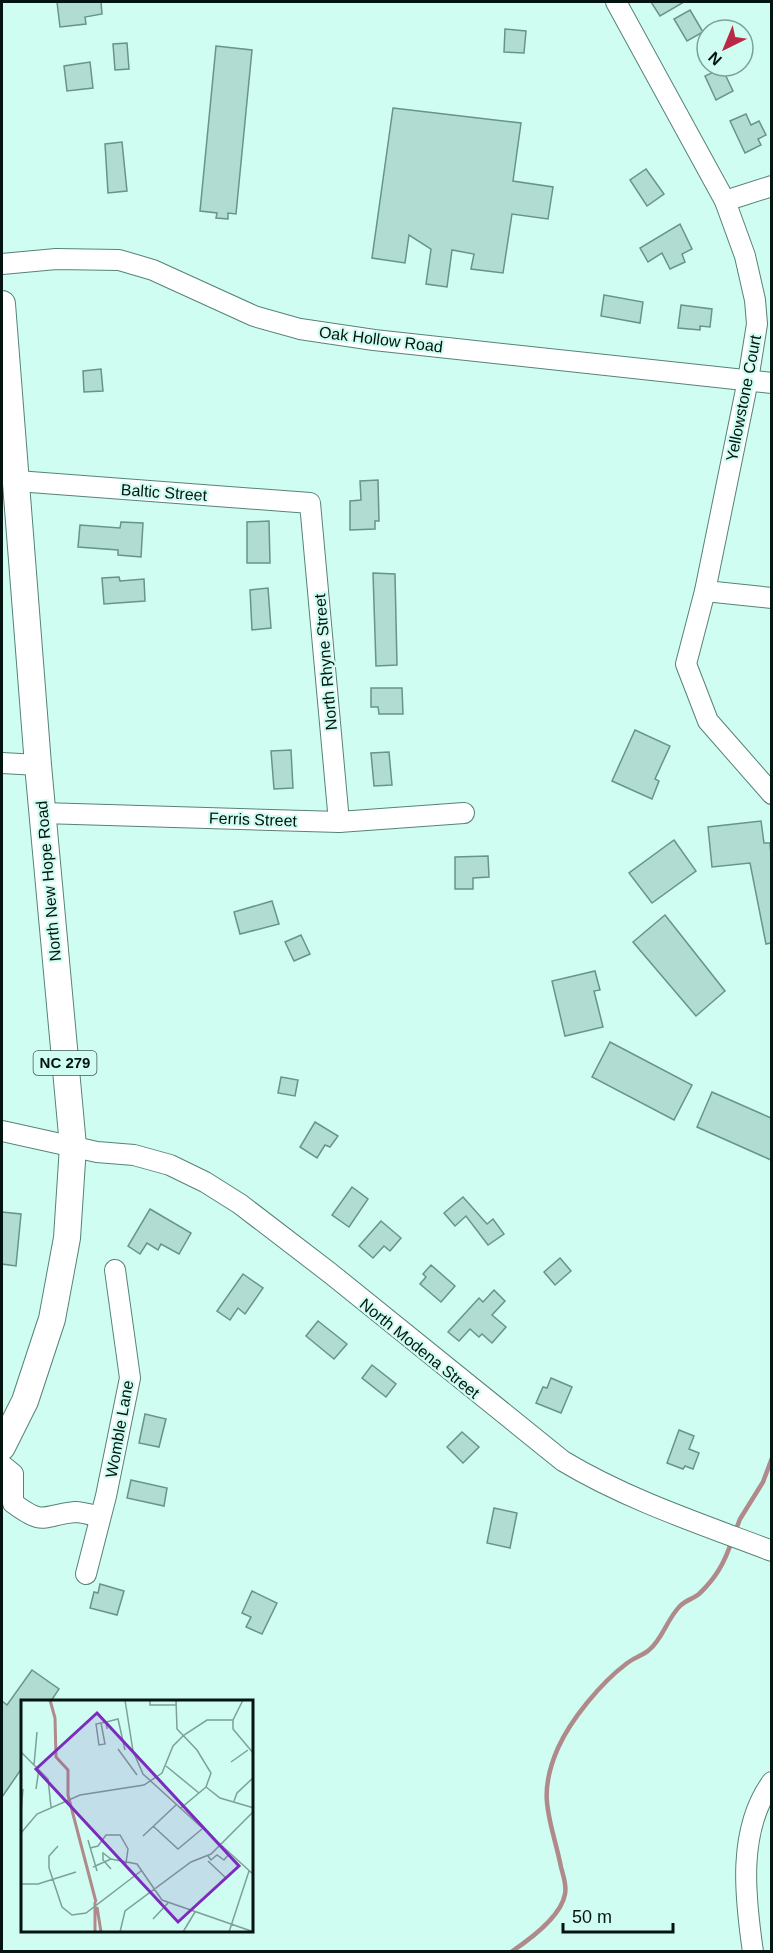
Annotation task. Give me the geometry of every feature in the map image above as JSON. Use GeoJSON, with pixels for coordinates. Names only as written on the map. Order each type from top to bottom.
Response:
{"type":"FeatureCollection","features":[{"type":"Feature","properties":{"kind":"main road","name":"North New Hope Road"},"geometry":{"type":"LineString","coordinates":[[2,304],[42,813],[73,1146],[67,1239],[52,1319],[25,1401],[2,1448]]}},
{"type":"Feature","properties":{"kind":"street","name":"Yellowstone Court"},"geometry":{"type":"LineString","coordinates":[[615,2],[725,201],[745,256],[755,300],[757,324],[748,380],[705,591],[686,664],[708,721],[771,794]]}},
{"type":"Feature","properties":{"kind":"street"},"geometry":{"type":"LineString","coordinates":[[725,201],[771,186]]}},
{"type":"Feature","properties":{"kind":"street","name":"Oak Hollow Road"},"geometry":{"type":"LineString","coordinates":[[2,264],[56,259],[119,260],[153,270],[254,316],[300,329],[374,340],[771,383]]}},
{"type":"Feature","properties":{"kind":"street","name":"Baltic Street"},"geometry":{"type":"LineString","coordinates":[[17,481],[310,503]]}},
{"type":"Feature","properties":{"kind":"street","name":"North Rhyne Street"},"geometry":{"type":"LineString","coordinates":[[310,503],[339,822]]}},
{"type":"Feature","properties":{"kind":"street"},"geometry":{"type":"LineString","coordinates":[[705,591],[771,598]]}},
{"type":"Feature","properties":{"kind":"street"},"geometry":{"type":"LineString","coordinates":[[2,763],[38,765]]}},
{"type":"Feature","properties":{"kind":"street","name":"Ferris Street"},"geometry":{"type":"LineString","coordinates":[[42,813],[339,822],[464,813]]}},
{"type":"Feature","properties":{"kind":"street","name":"North Modena Street"},"geometry":{"type":"LineString","coordinates":[[2,1131],[97,1152],[134,1155],[170,1165],[205,1182],[240,1204],[330,1273],[563,1461],[595,1480],[641,1501],[771,1551]]}},
{"type":"Feature","properties":{"kind":"street","name":"Womble Lane"},"geometry":{"type":"LineString","coordinates":[[86,1574],[126,1405],[130,1378],[116,1270]]}},
{"type":"Feature","properties":{"kind":"street"},"geometry":{"type":"LineString","coordinates":[[2,1465],[13,1474],[13,1503],[27,1513],[43,1520],[76,1512],[99,1517]]}},
{"type":"Feature","properties":{"kind":"street"},"geometry":{"type":"LineString","coordinates":[[753,1952],[747,1909],[747,1852],[755,1814],[771,1782]]}},
{"type":"Feature","properties":{"kind":"building"},"geometry":{"type":"Polygon","coordinates":[[[57,2],[101,2],[102,14],[85,17],[86,24],[60,27],[57,2]]]}},
{"type":"Feature","properties":{"kind":"building"},"geometry":{"type":"Polygon","coordinates":[[[651,2],[684,2],[660,16],[651,2]]]}},
{"type":"Feature","properties":{"kind":"building"},"geometry":{"type":"Polygon","coordinates":[[[690,10],[695,18],[695,36],[687,41],[674,19],[690,10]]]}},
{"type":"Feature","properties":{"kind":"building"},"geometry":{"type":"Polygon","coordinates":[[[505,29],[526,31],[524,53],[504,52],[505,29]]]}},
{"type":"Feature","properties":{"kind":"building"},"geometry":{"type":"Polygon","coordinates":[[[127,43],[129,69],[115,70],[113,44],[127,43]]]}},
{"type":"Feature","properties":{"kind":"building"},"geometry":{"type":"Polygon","coordinates":[[[216,46],[252,50],[236,214],[228,213],[228,219],[216,218],[217,213],[200,211],[216,46]]]}},
{"type":"Feature","properties":{"kind":"building"},"geometry":{"type":"Polygon","coordinates":[[[90,62],[93,88],[67,91],[64,66],[90,62]]]}},
{"type":"Feature","properties":{"kind":"building"},"geometry":{"type":"Polygon","coordinates":[[[706,78],[727,78],[733,91],[716,100],[706,78]]]}},
{"type":"Feature","properties":{"kind":"building"},"geometry":{"type":"Polygon","coordinates":[[[393,108],[521,123],[513,181],[553,187],[548,219],[512,214],[503,273],[471,269],[474,254],[452,250],[447,287],[426,284],[431,249],[409,235],[405,263],[372,258],[393,108]]]}},
{"type":"Feature","properties":{"kind":"building"},"geometry":{"type":"Polygon","coordinates":[[[746,114],[751,125],[759,121],[766,135],[758,139],[761,145],[745,153],[730,121],[746,114]]]}},
{"type":"Feature","properties":{"kind":"building"},"geometry":{"type":"Polygon","coordinates":[[[122,142],[127,191],[108,193],[105,144],[122,142]]]}},
{"type":"Feature","properties":{"kind":"building"},"geometry":{"type":"Polygon","coordinates":[[[646,169],[664,194],[647,206],[630,180],[646,169]]]}},
{"type":"Feature","properties":{"kind":"building"},"geometry":{"type":"Polygon","coordinates":[[[680,224],[692,249],[682,254],[685,262],[670,269],[662,253],[648,262],[640,248],[680,224]]]}},
{"type":"Feature","properties":{"kind":"building"},"geometry":{"type":"Polygon","coordinates":[[[604,295],[643,302],[640,323],[601,316],[604,295]]]}},
{"type":"Feature","properties":{"kind":"building"},"geometry":{"type":"Polygon","coordinates":[[[681,305],[712,309],[710,327],[700,326],[700,330],[678,328],[681,305]]]}},
{"type":"Feature","properties":{"kind":"building"},"geometry":{"type":"Polygon","coordinates":[[[101,369],[103,391],[84,392],[83,371],[101,369]]]}},
{"type":"Feature","properties":{"kind":"building"},"geometry":{"type":"Polygon","coordinates":[[[378,480],[379,521],[375,521],[375,529],[350,530],[350,501],[361,500],[360,481],[378,480]]]}},
{"type":"Feature","properties":{"kind":"building"},"geometry":{"type":"Polygon","coordinates":[[[269,521],[270,563],[247,563],[247,522],[269,521]]]}},
{"type":"Feature","properties":{"kind":"building"},"geometry":{"type":"Polygon","coordinates":[[[121,522],[143,523],[141,557],[118,555],[118,550],[78,547],[80,525],[120,528],[121,522]]]}},
{"type":"Feature","properties":{"kind":"building"},"geometry":{"type":"Polygon","coordinates":[[[373,573],[395,574],[397,665],[376,666],[373,573]]]}},
{"type":"Feature","properties":{"kind":"building"},"geometry":{"type":"Polygon","coordinates":[[[119,577],[120,581],[144,579],[145,601],[104,604],[102,578],[119,577]]]}},
{"type":"Feature","properties":{"kind":"building"},"geometry":{"type":"Polygon","coordinates":[[[268,588],[271,628],[252,630],[250,590],[268,588]]]}},
{"type":"Feature","properties":{"kind":"building"},"geometry":{"type":"Polygon","coordinates":[[[371,688],[402,688],[403,714],[379,714],[378,707],[371,707],[371,688]]]}},
{"type":"Feature","properties":{"kind":"building"},"geometry":{"type":"Polygon","coordinates":[[[635,730],[670,746],[655,779],[659,781],[652,799],[612,781],[635,730]]]}},
{"type":"Feature","properties":{"kind":"building"},"geometry":{"type":"Polygon","coordinates":[[[291,750],[293,788],[274,789],[271,751],[291,750]]]}},
{"type":"Feature","properties":{"kind":"building"},"geometry":{"type":"Polygon","coordinates":[[[389,752],[392,785],[374,786],[371,753],[389,752]]]}},
{"type":"Feature","properties":{"kind":"building"},"geometry":{"type":"Polygon","coordinates":[[[761,821],[764,843],[770,843],[771,856],[771,943],[766,944],[750,863],[712,867],[708,827],[761,821]]]}},
{"type":"Feature","properties":{"kind":"building"},"geometry":{"type":"Polygon","coordinates":[[[674,840],[696,871],[652,903],[629,873],[674,840]]]}},
{"type":"Feature","properties":{"kind":"building"},"geometry":{"type":"Polygon","coordinates":[[[488,856],[489,877],[473,878],[473,889],[455,889],[455,857],[488,856]]]}},
{"type":"Feature","properties":{"kind":"building"},"geometry":{"type":"Polygon","coordinates":[[[272,901],[279,924],[240,934],[234,912],[272,901]]]}},
{"type":"Feature","properties":{"kind":"building"},"geometry":{"type":"Polygon","coordinates":[[[665,915],[725,991],[696,1016],[633,942],[665,915]]]}},
{"type":"Feature","properties":{"kind":"building"},"geometry":{"type":"Polygon","coordinates":[[[301,935],[310,954],[294,961],[285,942],[301,935]]]}},
{"type":"Feature","properties":{"kind":"building"},"geometry":{"type":"Polygon","coordinates":[[[595,971],[600,990],[594,991],[603,1027],[565,1036],[552,981],[595,971]]]}},
{"type":"Feature","properties":{"kind":"building"},"geometry":{"type":"Polygon","coordinates":[[[610,1042],[692,1085],[674,1120],[592,1077],[610,1042]]]}},
{"type":"Feature","properties":{"kind":"building"},"geometry":{"type":"Polygon","coordinates":[[[281,1077],[298,1080],[295,1096],[278,1093],[281,1077]]]}},
{"type":"Feature","properties":{"kind":"building"},"geometry":{"type":"Polygon","coordinates":[[[712,1092],[771,1118],[771,1160],[697,1127],[712,1092]]]}},
{"type":"Feature","properties":{"kind":"building"},"geometry":{"type":"Polygon","coordinates":[[[315,1122],[338,1136],[330,1147],[325,1145],[317,1158],[300,1147],[315,1122]]]}},
{"type":"Feature","properties":{"kind":"building"},"geometry":{"type":"Polygon","coordinates":[[[352,1187],[368,1199],[349,1227],[332,1215],[352,1187]]]}},
{"type":"Feature","properties":{"kind":"building"},"geometry":{"type":"Polygon","coordinates":[[[463,1197],[487,1224],[493,1219],[504,1234],[488,1245],[466,1216],[455,1226],[444,1213],[463,1197]]]}},
{"type":"Feature","properties":{"kind":"building"},"geometry":{"type":"Polygon","coordinates":[[[150,1209],[191,1233],[179,1254],[161,1244],[158,1250],[147,1243],[140,1254],[128,1246],[150,1209]]]}},
{"type":"Feature","properties":{"kind":"building"},"geometry":{"type":"Polygon","coordinates":[[[2,1212],[21,1214],[16,1266],[2,1264],[2,1212]]]}},
{"type":"Feature","properties":{"kind":"building"},"geometry":{"type":"Polygon","coordinates":[[[381,1221],[401,1238],[390,1251],[384,1246],[373,1258],[359,1246],[381,1221]]]}},
{"type":"Feature","properties":{"kind":"building"},"geometry":{"type":"Polygon","coordinates":[[[560,1258],[571,1271],[555,1285],[544,1272],[560,1258]]]}},
{"type":"Feature","properties":{"kind":"building"},"geometry":{"type":"Polygon","coordinates":[[[431,1265],[455,1286],[441,1302],[420,1284],[426,1277],[423,1274],[431,1265]]]}},
{"type":"Feature","properties":{"kind":"building"},"geometry":{"type":"Polygon","coordinates":[[[243,1274],[263,1288],[245,1314],[238,1308],[230,1320],[217,1311],[243,1274]]]}},
{"type":"Feature","properties":{"kind":"building"},"geometry":{"type":"Polygon","coordinates":[[[494,1290],[505,1301],[492,1315],[506,1327],[492,1343],[482,1334],[479,1337],[470,1329],[459,1341],[448,1332],[479,1298],[483,1302],[494,1290]]]}},
{"type":"Feature","properties":{"kind":"building"},"geometry":{"type":"Polygon","coordinates":[[[318,1321],[347,1344],[334,1359],[306,1336],[318,1321]]]}},
{"type":"Feature","properties":{"kind":"building"},"geometry":{"type":"Polygon","coordinates":[[[372,1365],[396,1384],[386,1397],[362,1378],[372,1365]]]}},
{"type":"Feature","properties":{"kind":"building"},"geometry":{"type":"Polygon","coordinates":[[[551,1378],[572,1387],[561,1413],[536,1403],[543,1387],[547,1388],[551,1378]]]}},
{"type":"Feature","properties":{"kind":"building"},"geometry":{"type":"Polygon","coordinates":[[[145,1414],[166,1419],[159,1447],[139,1443],[145,1414]]]}},
{"type":"Feature","properties":{"kind":"building"},"geometry":{"type":"Polygon","coordinates":[[[679,1430],[694,1436],[689,1449],[699,1453],[693,1469],[685,1466],[683,1469],[667,1463],[679,1430]]]}},
{"type":"Feature","properties":{"kind":"building"},"geometry":{"type":"Polygon","coordinates":[[[462,1432],[479,1447],[463,1463],[447,1447],[462,1432]]]}},
{"type":"Feature","properties":{"kind":"building"},"geometry":{"type":"Polygon","coordinates":[[[131,1480],[167,1488],[164,1506],[127,1498],[131,1480]]]}},
{"type":"Feature","properties":{"kind":"building"},"geometry":{"type":"Polygon","coordinates":[[[494,1508],[517,1513],[510,1548],[487,1543],[494,1508]]]}},
{"type":"Feature","properties":{"kind":"building"},"geometry":{"type":"Polygon","coordinates":[[[100,1584],[124,1591],[117,1615],[90,1608],[94,1592],[98,1593],[100,1584]]]}},
{"type":"Feature","properties":{"kind":"building"},"geometry":{"type":"Polygon","coordinates":[[[252,1591],[277,1603],[262,1634],[246,1627],[251,1617],[242,1613],[252,1591]]]}},
{"type":"Feature","properties":{"kind":"building"},"geometry":{"type":"Polygon","coordinates":[[[32,1670],[59,1689],[52,1700],[21,1700],[21,1769],[2,1797],[2,1701],[7,1705],[32,1670]]]}},
{"type":"Feature","properties":{"kind":"waterway"},"geometry":{"type":"LineString","coordinates":[[735,1532],[740,1519],[763,1482],[772,1458]]}},
{"type":"Feature","properties":{"kind":"waterway"},"geometry":{"type":"LineString","coordinates":[[511,1952],[551,1919],[565,1894],[566,1887],[550,1821],[547,1795],[551,1765],[558,1748],[579,1714],[597,1691],[626,1664],[654,1646],[680,1606],[699,1594],[710,1582],[723,1563],[732,1540]]}}]}
